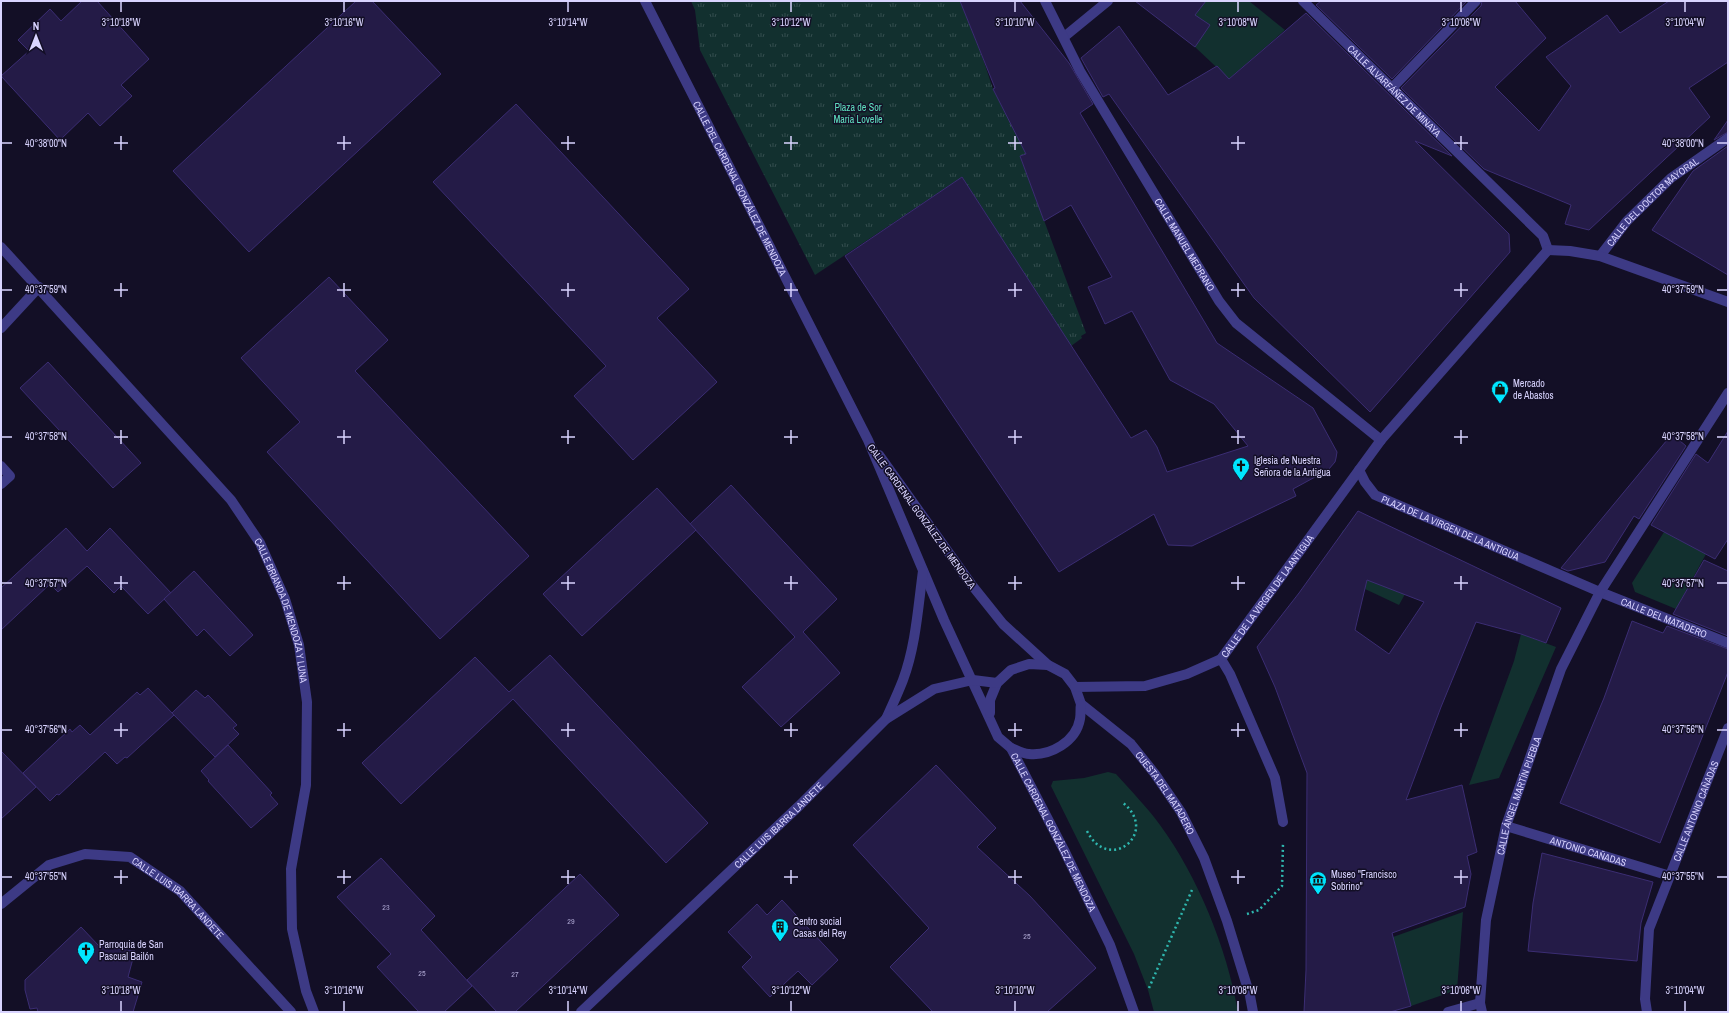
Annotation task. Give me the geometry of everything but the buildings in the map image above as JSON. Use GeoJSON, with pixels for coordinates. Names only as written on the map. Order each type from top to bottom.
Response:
{"type":"FeatureCollection","features":[{"type":"Feature","properties":{"kind":"street","name":"CALLE DEL CARDENAL GONZÁLEZ DE MENDOZA"},"geometry":{"type":"LineString","coordinates":[[645,1],[868,440]]}},
{"type":"Feature","properties":{"kind":"street","name":"CALLE MANUEL MEDRANO"},"geometry":{"type":"LineString","coordinates":[[1045,1],[1080,71],[1220,301],[1236,323],[1381,440]]}},
{"type":"Feature","properties":{"kind":"street"},"geometry":{"type":"LineString","coordinates":[[1064,37],[1108,1]]}},
{"type":"Feature","properties":{"kind":"street","name":"CALLE ALVARFÁÑEZ DE MINAYA"},"geometry":{"type":"LineString","coordinates":[[1303,1],[1543,236],[1548,250]]}},
{"type":"Feature","properties":{"kind":"street"},"geometry":{"type":"LineString","coordinates":[[1392,88],[1476,1]]}},
{"type":"Feature","properties":{"kind":"street","name":"CALLE DEL DOCTOR MAYORAL"},"geometry":{"type":"LineString","coordinates":[[1600,256],[1627,221],[1671,178],[1728,138]]}},
{"type":"Feature","properties":{"kind":"street","name":"CALLE BRIANDA DE MENDOZA Y LUNA"},"geometry":{"type":"LineString","coordinates":[[1,247],[39,287],[231,500],[260,543],[285,599],[299,644],[307,702],[306,785],[291,869],[292,929],[306,991],[314,1012]]}},
{"type":"Feature","properties":{"kind":"street"},"geometry":{"type":"LineString","coordinates":[[1359,470],[1381,440],[1548,250],[1570,251],[1600,256],[1728,302]]}},
{"type":"Feature","properties":{"kind":"street"},"geometry":{"type":"LineString","coordinates":[[1,328],[39,287]]}},
{"type":"Feature","properties":{"kind":"street"},"geometry":{"type":"LineString","coordinates":[[1600,592],[1728,393]]}},
{"type":"Feature","properties":{"kind":"street","name":"CALLE CARDENAL GONZÁLEZ DE MENDOZA"},"geometry":{"type":"LineString","coordinates":[[868,440],[944,620],[990,720],[998,737],[1011,748],[1064,850],[1110,945],[1133,1009]]}},
{"type":"Feature","properties":{"kind":"street","name":"CALLE CARDENAL GONZÁLEZ DE MENDOZA"},"geometry":{"type":"LineString","coordinates":[[868,440],[971,584],[1003,624],[1048,665]]}},
{"type":"Feature","properties":{"kind":"street"},"geometry":{"type":"LineString","coordinates":[[1,466],[10,476],[1,484]]}},
{"type":"Feature","properties":{"kind":"street","name":"PLAZA DE LA VIRGEN DE LA ANTIGUA"},"geometry":{"type":"LineString","coordinates":[[1359,470],[1365,482],[1375,495],[1600,592]]}},
{"type":"Feature","properties":{"kind":"street","name":"CALLE DE LA VIRGEN DE LA ANTIGUA"},"geometry":{"type":"LineString","coordinates":[[1076,687],[1145,686],[1187,674],[1221,659],[1359,470]]}},
{"type":"Feature","properties":{"kind":"street","name":"CALLE CARDENAL GONZÁLEZ DE MENDOZA"},"geometry":{"type":"LineString","coordinates":[[886,720],[903,680],[913,643],[923,571]]}},
{"type":"Feature","properties":{"kind":"street","name":"CALLE DEL MATADERO"},"geometry":{"type":"LineString","coordinates":[[1600,592],[1728,643]]}},
{"type":"Feature","properties":{"kind":"street","name":"CALLE ÁNGEL MARTÍN PUEBLA"},"geometry":{"type":"LineString","coordinates":[[1481,1007],[1486,920],[1506,826],[1560,669],[1600,592]]}},
{"type":"Feature","properties":{"kind":"street"},"geometry":{"type":"LineString","coordinates":[[1221,659],[1230,674],[1275,778],[1283,822]]}},
{"type":"Feature","properties":{"kind":"street"},"geometry":{"type":"LineString","coordinates":[[990,720],[990,700],[997,683],[1011,670],[1029,664],[1048,665],[1065,674],[1076,687],[1081,704],[1080,720],[1073,736],[1060,747],[1044,754],[1027,754],[1011,748]]}},
{"type":"Feature","properties":{"kind":"street","name":"CALLE LUIS IBARRA LANDETE"},"geometry":{"type":"LineString","coordinates":[[581,1012],[794,811],[886,720],[934,689],[972,680],[997,683]]}},
{"type":"Feature","properties":{"kind":"street","name":"CUESTA DEL MATADERO"},"geometry":{"type":"LineString","coordinates":[[1081,704],[1131,744],[1155,774],[1181,812],[1204,858],[1230,933],[1250,996],[1253,1012]]}},
{"type":"Feature","properties":{"kind":"street","name":"CALLE ANTONIO CAÑADAS"},"geometry":{"type":"LineString","coordinates":[[1647,1012],[1645,999],[1649,928],[1728,728]]}},
{"type":"Feature","properties":{"kind":"street","name":"ANTONIO CAÑADAS"},"geometry":{"type":"LineString","coordinates":[[1506,826],[1670,876]]}},
{"type":"Feature","properties":{"kind":"street","name":"CALLE LUIS IBARRA LANDETE"},"geometry":{"type":"LineString","coordinates":[[1,904],[49,865],[85,854],[130,857],[180,890],[291,1012]]}},
{"type":"Feature","properties":{"kind":"street"},"geometry":{"type":"LineString","coordinates":[[1448,1012],[1481,1007]]}},
{"type":"Feature","properties":{"kind":"path"},"geometry":{"type":"LineString","coordinates":[[1087,831],[1092,841],[1101,848],[1112,850],[1122,848],[1131,841],[1136,830],[1136,819],[1131,809],[1122,802]]}},
{"type":"Feature","properties":{"kind":"path"},"geometry":{"type":"LineString","coordinates":[[1259,910],[1282,886],[1283,822]]}},
{"type":"Feature","properties":{"kind":"path"},"geometry":{"type":"LineString","coordinates":[[1133,1009],[1148,990],[1195,883],[1213,885]]}},
{"type":"Feature","properties":{"kind":"green space","name":"Plaza de Sor María Lovelle"},"geometry":{"type":"Polygon","coordinates":[[[691,1],[960,1],[982,56],[993,89],[1026,154],[1020,156],[1086,333],[1081,336],[1082,338],[1071,346],[962,177],[815,275],[700,50],[695,10],[691,1]]]}},
{"type":"Feature","properties":{"kind":"green space"},"geometry":{"type":"Polygon","coordinates":[[[1206,1],[1249,1],[1285,30],[1229,79],[1195,47],[1195,15],[1206,1]]]}},
{"type":"Feature","properties":{"kind":"green space"},"geometry":{"type":"Polygon","coordinates":[[[1343,530],[1415,576],[1399,605],[1365,589],[1368,577],[1379,559],[1341,534],[1343,530]]]}},
{"type":"Feature","properties":{"kind":"green space"},"geometry":{"type":"Polygon","coordinates":[[[1664,532],[1706,554],[1676,609],[1635,592],[1632,583],[1664,532]]]}},
{"type":"Feature","properties":{"kind":"green space"},"geometry":{"type":"Polygon","coordinates":[[[1521,634],[1556,647],[1499,778],[1469,785],[1514,661],[1521,634]]]}},
{"type":"Feature","properties":{"kind":"green space"},"geometry":{"type":"Polygon","coordinates":[[[1108,772],[1116,774],[1150,812],[1174,845],[1187,867],[1219,938],[1227,963],[1238,1012],[1154,1012],[1148,990],[1134,954],[1051,786],[1053,781],[1084,778],[1108,772]]]}},
{"type":"Feature","properties":{"kind":"green space"},"geometry":{"type":"Polygon","coordinates":[[[1463,912],[1457,990],[1411,1006],[1393,937],[1463,912]]]}},
{"type":"Feature","properties":{"kind":"place","name":"Mercado de Abastos"},"geometry":{"type":"Point","coordinates":[1500,404]}},
{"type":"Feature","properties":{"kind":"place","name":"Iglesia de Nuestra Señora de la Antigua"},"geometry":{"type":"Point","coordinates":[1241,481]}},
{"type":"Feature","properties":{"kind":"place","name":"Museo \"Francisco Sobrino\""},"geometry":{"type":"Point","coordinates":[1318,895]}},
{"type":"Feature","properties":{"kind":"place","name":"Centro social Casas del Rey"},"geometry":{"type":"Point","coordinates":[780,942]}},
{"type":"Feature","properties":{"kind":"place","name":"Parroquia de San Pascual Bailón"},"geometry":{"type":"Point","coordinates":[86,965]}}]}
